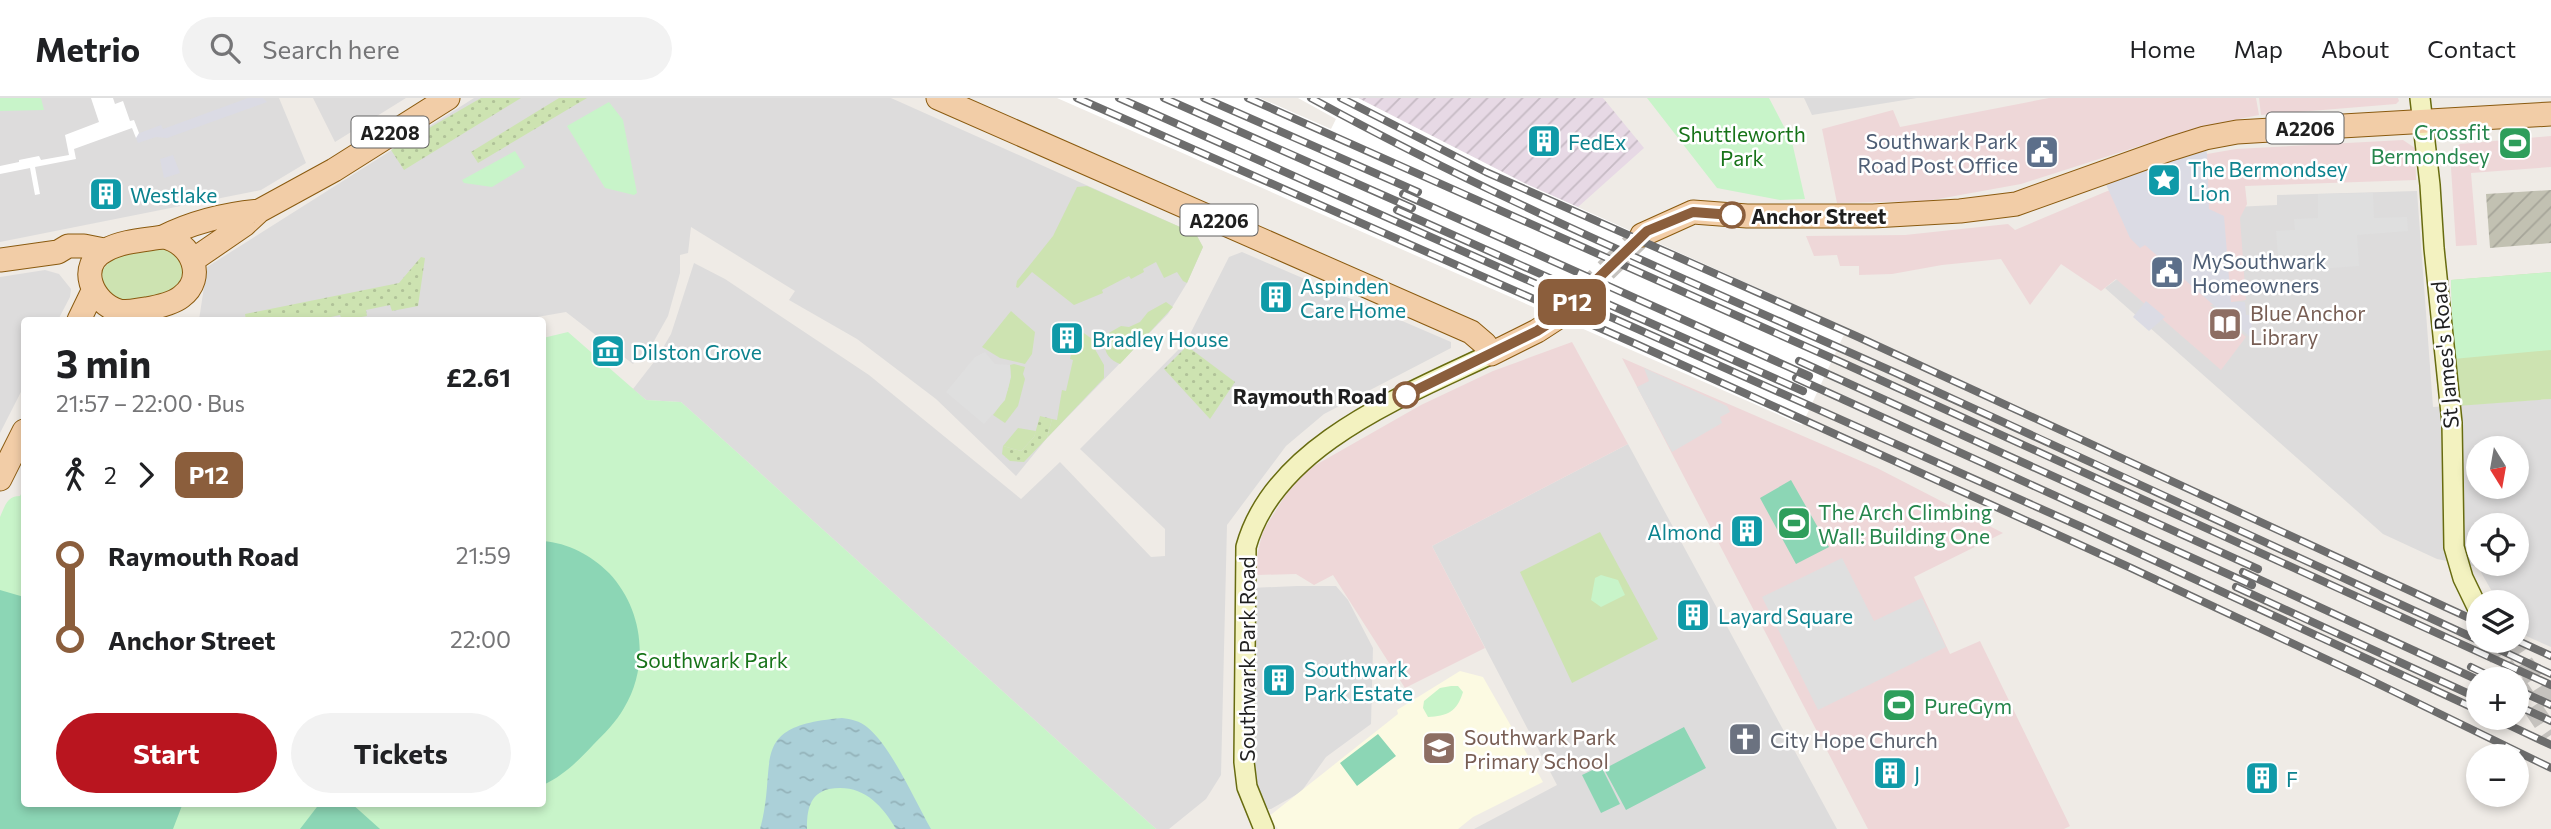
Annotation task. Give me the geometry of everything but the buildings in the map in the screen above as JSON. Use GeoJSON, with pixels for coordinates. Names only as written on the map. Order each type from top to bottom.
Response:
{"type":"FeatureCollection","features":[{"type":"Feature","properties":{"kind":"main road","name":"A2208"},"geometry":{"type":"LineString","coordinates":[[193,260],[260,211],[334,170],[448,98]]}},
{"type":"Feature","properties":{"kind":"main road","name":"A2206"},"geometry":{"type":"LineString","coordinates":[[939,98],[1471,332],[1485,344],[1490,354]]}},
{"type":"Feature","properties":{"kind":"main road","name":"A2206"},"geometry":{"type":"LineString","coordinates":[[1642,235],[1693,212],[1747,216],[1861,216],[2001,206],[2028,201],[2170,149],[2221,135],[2255,130],[2551,114]]}},
{"type":"Feature","properties":{"kind":"main road","name":"A2208"},"geometry":{"type":"LineString","coordinates":[[163,237],[213,219],[260,211]]}},
{"type":"Feature","properties":{"kind":"main road"},"geometry":{"type":"LineString","coordinates":[[0,260],[74,246],[104,250],[163,237],[180,242],[193,260],[193,277],[179,299],[116,316],[92,281],[58,251]]}},
{"type":"Feature","properties":{"kind":"main road"},"geometry":{"type":"LineString","coordinates":[[80,317],[98,255],[104,250]]}},
{"type":"Feature","properties":{"kind":"main road","name":"Southwark Park Road"},"geometry":{"type":"LineString","coordinates":[[1490,354],[1557,318]]}},
{"type":"Feature","properties":{"kind":"main road"},"geometry":{"type":"LineString","coordinates":[[0,479],[21,437]]}},
{"type":"Feature","properties":{"kind":"street","name":"St James's Road"},"geometry":{"type":"LineString","coordinates":[[2420,98],[2452,423],[2454,547],[2469,590]]}},
{"type":"Feature","properties":{"kind":"street","name":"Southwark Park Road"},"geometry":{"type":"LineString","coordinates":[[1264,829],[1247,787],[1244,762],[1245,584],[1246,547],[1250,532],[1288,474],[1323,444],[1406,396],[1490,354]]}},
{"type":"Feature","properties":{"kind":"shaded area"},"geometry":{"type":"Polygon","coordinates":[[[0,98],[279,98],[306,163],[261,190],[0,242],[0,98]]]}},
{"type":"Feature","properties":{"kind":"shaded area"},"geometry":{"type":"Polygon","coordinates":[[[248,98],[263,98],[267,102],[167,138],[156,137],[138,143],[136,138],[137,134],[161,125],[163,129],[248,98]]]}},
{"type":"Feature","properties":{"kind":"shaded area"},"geometry":{"type":"Polygon","coordinates":[[[313,98],[406,98],[335,142],[313,98]]]}},
{"type":"Feature","properties":{"kind":"shaded area"},"geometry":{"type":"Polygon","coordinates":[[[474,98],[891,98],[1196,234],[1203,247],[1187,283],[1168,314],[1047,438],[1016,476],[936,399],[857,339],[789,300],[795,291],[691,227],[688,253],[680,255],[680,273],[668,316],[654,341],[633,364],[566,312],[537,317],[199,317],[207,267],[474,98]]]}},
{"type":"Feature","properties":{"kind":"shaded area"},"geometry":{"type":"Polygon","coordinates":[[[1358,98],[1603,98],[1644,148],[1578,207],[1524,183],[1358,98]]]}},
{"type":"Feature","properties":{"kind":"shaded area"},"geometry":{"type":"Polygon","coordinates":[[[1804,98],[1917,98],[1812,115],[1804,98]]]}},
{"type":"Feature","properties":{"kind":"shaded area"},"geometry":{"type":"Polygon","coordinates":[[[2049,98],[2256,98],[2259,115],[2199,127],[2021,184],[1927,201],[1837,203],[1822,129],[1893,110],[1900,127],[2049,98]]]}},
{"type":"Feature","properties":{"kind":"shaded area"},"geometry":{"type":"Polygon","coordinates":[[[2259,98],[2398,98],[2399,101],[2396,104],[2261,115],[2259,98]]]}},
{"type":"Feature","properties":{"kind":"shaded area"},"geometry":{"type":"Polygon","coordinates":[[[2551,136],[2551,167],[2471,173],[2477,245],[2456,246],[2450,152],[2460,144],[2551,136]]]}},
{"type":"Feature","properties":{"kind":"shaded area"},"geometry":{"type":"Polygon","coordinates":[[[2403,140],[2415,148],[2416,180],[2245,186],[2247,204],[2240,218],[2246,300],[2210,305],[2246,337],[2221,370],[2116,279],[2101,291],[2061,264],[2030,305],[2001,259],[1892,274],[1859,275],[1859,266],[1840,266],[1837,255],[1814,256],[1806,236],[1905,235],[2008,224],[2015,230],[2105,192],[2207,154],[2236,149],[2403,140]]]}},
{"type":"Feature","properties":{"kind":"shaded area"},"geometry":{"type":"Polygon","coordinates":[[[2205,144],[2209,209],[2224,216],[2231,302],[2245,302],[2246,315],[2251,315],[2250,337],[2145,245],[2140,248],[2130,238],[2104,180],[2205,144]]]}},
{"type":"Feature","properties":{"kind":"shaded area"},"geometry":{"type":"Polygon","coordinates":[[[173,155],[180,173],[164,178],[160,159],[173,155]]]}},
{"type":"Feature","properties":{"kind":"shaded area"},"geometry":{"type":"Polygon","coordinates":[[[2551,190],[2551,243],[2490,248],[2486,194],[2551,190]]]}},
{"type":"Feature","properties":{"kind":"shaded area"},"geometry":{"type":"Polygon","coordinates":[[[2417,191],[2433,407],[2551,399],[2551,647],[2529,637],[2529,590],[2491,590],[2483,576],[2529,576],[2529,513],[2466,513],[2466,565],[2437,559],[2383,534],[2105,288],[2213,208],[2277,205],[2277,195],[2417,191]]]}},
{"type":"Feature","properties":{"kind":"shaded area"},"geometry":{"type":"Polygon","coordinates":[[[2373,193],[2374,218],[2407,217],[2408,231],[2357,235],[2359,266],[2274,272],[2273,258],[2278,257],[2276,231],[2295,230],[2294,219],[2318,218],[2318,194],[2373,193]]]}},
{"type":"Feature","properties":{"kind":"shaded area"},"geometry":{"type":"Polygon","coordinates":[[[1242,252],[1451,342],[1451,348],[1324,414],[1286,446],[1227,525],[1221,775],[1206,799],[1169,829],[1156,829],[681,402],[646,400],[633,389],[657,358],[671,334],[694,263],[725,279],[869,375],[1021,499],[1060,462],[1151,557],[1165,556],[1165,529],[1080,449],[1186,342],[1229,257],[1242,252]]]}},
{"type":"Feature","properties":{"kind":"shaded area"},"geometry":{"type":"Polygon","coordinates":[[[45,270],[59,274],[71,289],[60,317],[21,317],[21,392],[0,433],[0,277],[45,270]]]}},
{"type":"Feature","properties":{"kind":"shaded area"},"geometry":{"type":"Polygon","coordinates":[[[2146,301],[2165,317],[2149,331],[2133,317],[2146,301]]]}},
{"type":"Feature","properties":{"kind":"shaded area"},"geometry":{"type":"Polygon","coordinates":[[[1572,342],[1628,444],[1432,546],[1485,648],[1405,688],[1333,575],[1314,585],[1296,574],[1257,575],[1253,572],[1263,531],[1298,475],[1421,405],[1493,371],[1572,342]]]}},
{"type":"Feature","properties":{"kind":"shaded area"},"geometry":{"type":"Polygon","coordinates":[[[985,352],[995,364],[1010,365],[1011,377],[1005,400],[984,424],[946,392],[975,357],[985,352]]]}},
{"type":"Feature","properties":{"kind":"shaded area"},"geometry":{"type":"Polygon","coordinates":[[[1622,358],[1877,468],[2003,533],[1914,577],[1950,654],[1980,641],[2070,826],[2064,829],[1868,829],[1622,358]]]}},
{"type":"Feature","properties":{"kind":"shaded area"},"geometry":{"type":"Polygon","coordinates":[[[1644,368],[1727,406],[1730,412],[1720,417],[1722,423],[1672,452],[1637,387],[1649,381],[1644,368]]]}},
{"type":"Feature","properties":{"kind":"shaded area"},"geometry":{"type":"Polygon","coordinates":[[[1628,444],[1837,829],[1474,829],[1557,785],[1432,546],[1628,444]]]}},
{"type":"Feature","properties":{"kind":"shaded area"},"geometry":{"type":"Polygon","coordinates":[[[1842,558],[1874,621],[1922,598],[1946,647],[1818,710],[1762,597],[1842,558]]]}},
{"type":"Feature","properties":{"kind":"shaded area"},"geometry":{"type":"Polygon","coordinates":[[[1336,586],[1348,600],[1373,648],[1371,724],[1326,757],[1301,792],[1271,809],[1252,809],[1250,588],[1336,586]]]}},
{"type":"Feature","properties":{"kind":"shaded area","name":"Southwark Park Primary School"},"geometry":{"type":"Polygon","coordinates":[[[1460,671],[1483,677],[1543,782],[1473,817],[1458,829],[1278,829],[1268,817],[1398,714],[1397,710],[1460,671]]]}},
{"type":"Feature","properties":{"kind":"green space"},"geometry":{"type":"Polygon","coordinates":[[[0,98],[41,98],[44,110],[0,111],[0,98]]]}},
{"type":"Feature","properties":{"kind":"green space"},"geometry":{"type":"Polygon","coordinates":[[[481,98],[521,98],[404,170],[391,150],[481,98]]]}},
{"type":"Feature","properties":{"kind":"green space"},"geometry":{"type":"Polygon","coordinates":[[[559,98],[587,98],[478,163],[471,152],[559,98]]]}},
{"type":"Feature","properties":{"kind":"green space","name":"Shuttleworth Park"},"geometry":{"type":"Polygon","coordinates":[[[1647,98],[1769,98],[1792,142],[1805,199],[1780,200],[1717,188],[1647,98]]]}},
{"type":"Feature","properties":{"kind":"green space"},"geometry":{"type":"Polygon","coordinates":[[[609,102],[623,120],[637,193],[634,195],[605,188],[567,126],[609,102]]]}},
{"type":"Feature","properties":{"kind":"green space"},"geometry":{"type":"Polygon","coordinates":[[[515,151],[525,167],[492,187],[464,183],[462,180],[515,151]]]}},
{"type":"Feature","properties":{"kind":"green space"},"geometry":{"type":"Polygon","coordinates":[[[1087,186],[1196,234],[1203,247],[1187,283],[1177,272],[1164,278],[1156,262],[1131,279],[1129,276],[1102,290],[1103,293],[1074,305],[1032,272],[1016,287],[1017,281],[1053,236],[1077,187],[1087,186]]]}},
{"type":"Feature","properties":{"kind":"green space"},"geometry":{"type":"Polygon","coordinates":[[[165,248],[177,257],[182,266],[181,278],[175,291],[130,301],[111,295],[105,286],[102,272],[113,259],[130,253],[165,248]]]}},
{"type":"Feature","properties":{"kind":"green space"},"geometry":{"type":"Polygon","coordinates":[[[421,257],[425,258],[418,306],[392,311],[390,305],[366,310],[367,316],[362,317],[246,317],[245,314],[399,283],[421,257]]]}},
{"type":"Feature","properties":{"kind":"green space"},"geometry":{"type":"Polygon","coordinates":[[[2551,272],[2551,399],[2457,406],[2451,280],[2551,272]]]}},
{"type":"Feature","properties":{"kind":"green space"},"geometry":{"type":"Polygon","coordinates":[[[2551,272],[2551,350],[2453,359],[2451,280],[2551,272]]]}},
{"type":"Feature","properties":{"kind":"green space"},"geometry":{"type":"Polygon","coordinates":[[[1166,302],[1173,307],[1120,364],[1112,359],[1105,348],[1107,334],[1121,326],[1129,327],[1140,322],[1148,312],[1166,302]]]}},
{"type":"Feature","properties":{"kind":"green space"},"geometry":{"type":"Polygon","coordinates":[[[1011,311],[1035,332],[1032,354],[1025,364],[1000,358],[982,347],[1011,311]]]}},
{"type":"Feature","properties":{"kind":"green space"},"geometry":{"type":"Polygon","coordinates":[[[1081,331],[1092,339],[1104,365],[1104,378],[1047,438],[1052,419],[1057,420],[1062,390],[1066,391],[1073,360],[1070,359],[1073,344],[1077,345],[1081,331]]]}},
{"type":"Feature","properties":{"kind":"green space","name":"Southwark Park"},"geometry":{"type":"Polygon","coordinates":[[[568,332],[646,400],[681,402],[1156,829],[0,829],[0,517],[7,502],[21,494],[21,807],[546,807],[546,337],[568,332]]]}},
{"type":"Feature","properties":{"kind":"green space"},"geometry":{"type":"Polygon","coordinates":[[[1187,346],[1235,382],[1210,419],[1164,369],[1187,346]]]}},
{"type":"Feature","properties":{"kind":"green space"},"geometry":{"type":"Polygon","coordinates":[[[1010,365],[1025,367],[1025,379],[1018,406],[1005,423],[993,415],[1007,392],[1010,365]]]}},
{"type":"Feature","properties":{"kind":"green space"},"geometry":{"type":"Polygon","coordinates":[[[1040,416],[1052,419],[1047,438],[1024,462],[1010,461],[1002,454],[1003,446],[1021,451],[1034,437],[1040,416]]]}},
{"type":"Feature","properties":{"kind":"green space"},"geometry":{"type":"Polygon","coordinates":[[[1018,428],[1036,431],[1034,437],[1021,451],[1003,446],[1018,428]]]}},
{"type":"Feature","properties":{"kind":"green space","name":"The Arch Climbing Wall: Building One"},"geometry":{"type":"Polygon","coordinates":[[[1791,480],[1829,547],[1796,564],[1760,498],[1791,480]]]}},
{"type":"Feature","properties":{"kind":"green space"},"geometry":{"type":"Polygon","coordinates":[[[1600,532],[1658,639],[1572,683],[1520,572],[1600,532]]]}},
{"type":"Feature","properties":{"kind":"green space"},"geometry":{"type":"Polygon","coordinates":[[[546,542],[579,551],[609,573],[620,587],[636,620],[640,656],[632,691],[624,708],[606,732],[557,777],[546,783],[546,542]]]}},
{"type":"Feature","properties":{"kind":"green space"},"geometry":{"type":"Polygon","coordinates":[[[1601,575],[1618,580],[1625,595],[1601,607],[1591,600],[1595,578],[1601,575]]]}},
{"type":"Feature","properties":{"kind":"green space"},"geometry":{"type":"Polygon","coordinates":[[[0,590],[21,596],[21,807],[181,807],[173,829],[0,829],[0,590]]]}},
{"type":"Feature","properties":{"kind":"green space"},"geometry":{"type":"Polygon","coordinates":[[[1458,686],[1463,692],[1458,704],[1446,714],[1428,717],[1423,708],[1424,701],[1440,688],[1458,686]]]}},
{"type":"Feature","properties":{"kind":"green space"},"geometry":{"type":"Polygon","coordinates":[[[1684,727],[1706,768],[1626,810],[1604,769],[1684,727]]]}},
{"type":"Feature","properties":{"kind":"green space"},"geometry":{"type":"Polygon","coordinates":[[[1378,734],[1396,756],[1357,786],[1340,763],[1378,734]]]}},
{"type":"Feature","properties":{"kind":"green space"},"geometry":{"type":"Polygon","coordinates":[[[1601,766],[1620,804],[1601,813],[1582,775],[1601,766]]]}},
{"type":"Feature","properties":{"kind":"green space"},"geometry":{"type":"Polygon","coordinates":[[[317,807],[355,807],[380,829],[300,829],[317,807]]]}},
{"type":"Feature","properties":{"kind":"water"},"geometry":{"type":"Polygon","coordinates":[[[842,718],[867,727],[885,747],[931,829],[896,829],[884,811],[869,797],[851,789],[840,788],[822,791],[813,799],[807,829],[760,829],[772,751],[778,739],[791,729],[811,722],[842,718]]]}},
{"type":"Feature","properties":{"kind":"pier"},"geometry":{"type":"Polygon","coordinates":[[[91,98],[113,98],[115,104],[123,101],[130,121],[134,120],[139,133],[136,138],[132,128],[74,149],[76,159],[35,167],[40,194],[35,195],[30,168],[0,174],[0,166],[19,160],[39,156],[41,160],[69,155],[65,135],[99,122],[91,98]]]}},
{"type":"Feature","properties":{"kind":"pier"},"geometry":{"type":"Polygon","coordinates":[[[1057,98],[1260,98],[1331,129],[1336,119],[1298,98],[1358,98],[1524,183],[1847,328],[1802,425],[1057,98]]]}},
{"type":"Feature","properties":{"kind":"tunnel"},"geometry":{"type":"LineString","coordinates":[[1557,318],[1642,235]]}},
{"type":"Feature","properties":{"kind":"tunnel"},"geometry":{"type":"LineString","coordinates":[[2495,653],[2505,667]]}},
{"type":"Feature","properties":{"kind":"tunnel"},"geometry":{"type":"LineString","coordinates":[[2518,653],[2551,704]]}},
{"type":"Feature","properties":{"kind":"tunnel"},"geometry":{"type":"LineString","coordinates":[[2529,702],[2551,735]]}},
{"type":"Feature","properties":{"kind":"railway"},"geometry":{"type":"LineString","coordinates":[[1077,98],[1636,344],[2131,568],[2551,768]]}},
{"type":"Feature","properties":{"kind":"railway"},"geometry":{"type":"LineString","coordinates":[[1119,98],[2084,528],[2466,704]]}},
{"type":"Feature","properties":{"kind":"railway"},"geometry":{"type":"LineString","coordinates":[[1164,98],[1412,208]]}},
{"type":"Feature","properties":{"kind":"railway"},"geometry":{"type":"LineString","coordinates":[[1204,98],[1418,192]]}},
{"type":"Feature","properties":{"kind":"railway"},"geometry":{"type":"LineString","coordinates":[[1248,98],[1843,363],[2551,685]]}},
{"type":"Feature","properties":{"kind":"railway"},"geometry":{"type":"LineString","coordinates":[[1311,98],[1527,208],[1969,406],[2466,634]]}},
{"type":"Feature","properties":{"kind":"railway"},"geometry":{"type":"LineString","coordinates":[[1341,98],[1486,172],[1856,336],[2466,616]]}},
{"type":"Feature","properties":{"kind":"railway"},"geometry":{"type":"LineString","coordinates":[[1403,194],[1809,376]]}},
{"type":"Feature","properties":{"kind":"railway"},"geometry":{"type":"LineString","coordinates":[[1397,210],[1803,391]]}},
{"type":"Feature","properties":{"kind":"railway"},"geometry":{"type":"LineString","coordinates":[[1799,361],[2258,569]]}},
{"type":"Feature","properties":{"kind":"railway"},"geometry":{"type":"LineString","coordinates":[[1796,378],[2252,585]]}},
{"type":"Feature","properties":{"kind":"railway"},"geometry":{"type":"LineString","coordinates":[[2243,572],[2466,674]]}},
{"type":"Feature","properties":{"kind":"railway"},"geometry":{"type":"LineString","coordinates":[[2236,587],[2466,692]]}},
{"type":"Feature","properties":{"kind":"railway"},"geometry":{"type":"LineString","coordinates":[[2529,646],[2551,656]]}},
{"type":"Feature","properties":{"kind":"railway"},"geometry":{"type":"LineString","coordinates":[[2507,653],[2551,674]]}},
{"type":"Feature","properties":{"kind":"railway"},"geometry":{"type":"LineString","coordinates":[[2529,695],[2551,705]]}},
{"type":"Feature","properties":{"kind":"railway"},"geometry":{"type":"LineString","coordinates":[[2529,711],[2551,721]]}},
{"type":"Feature","properties":{"kind":"railway"},"geometry":{"type":"LineString","coordinates":[[2519,730],[2551,745]]}},
{"type":"Feature","properties":{"kind":"bus line","name":"P12"},"geometry":{"type":"LineString","coordinates":[[1406,395],[1537,331],[1557,318],[1647,231],[1693,212],[1732,215]]}},
{"type":"Feature","properties":{"kind":"place","name":"FedEx"},"geometry":{"type":"Point","coordinates":[1544,141]}},
{"type":"Feature","properties":{"kind":"place","name":"Crossfit Bermondsey"},"geometry":{"type":"Point","coordinates":[2515,143]}},
{"type":"Feature","properties":{"kind":"place","name":"Southwark Park Road Post Office"},"geometry":{"type":"Point","coordinates":[2042,152]}},
{"type":"Feature","properties":{"kind":"place","name":"The Bermondsey Lion"},"geometry":{"type":"Point","coordinates":[2164,180]}},
{"type":"Feature","properties":{"kind":"place","name":"Westlake"},"geometry":{"type":"Point","coordinates":[106,194]}},
{"type":"Feature","properties":{"kind":"place","name":"Anchor Street"},"geometry":{"type":"Point","coordinates":[1732,215]}},
{"type":"Feature","properties":{"kind":"place","name":"MySouthwark Homeowners"},"geometry":{"type":"Point","coordinates":[2167,272]}},
{"type":"Feature","properties":{"kind":"place","name":"Aspinden Care Home"},"geometry":{"type":"Point","coordinates":[1276,297]}},
{"type":"Feature","properties":{"kind":"place","name":"Blue Anchor Library"},"geometry":{"type":"Point","coordinates":[2225,324]}},
{"type":"Feature","properties":{"kind":"place","name":"Bradley House"},"geometry":{"type":"Point","coordinates":[1067,338]}},
{"type":"Feature","properties":{"kind":"place","name":"Dilston Grove"},"geometry":{"type":"Point","coordinates":[608,351]}},
{"type":"Feature","properties":{"kind":"place","name":"Raymouth Road"},"geometry":{"type":"Point","coordinates":[1406,395]}},
{"type":"Feature","properties":{"kind":"place","name":"The Arch Climbing Wall: Building One"},"geometry":{"type":"Point","coordinates":[1794,523]}},
{"type":"Feature","properties":{"kind":"place","name":"Almond"},"geometry":{"type":"Point","coordinates":[1747,531]}},
{"type":"Feature","properties":{"kind":"place","name":"Layard Square"},"geometry":{"type":"Point","coordinates":[1693,615]}},
{"type":"Feature","properties":{"kind":"place","name":"Southwark Park Estate"},"geometry":{"type":"Point","coordinates":[1279,680]}},
{"type":"Feature","properties":{"kind":"place","name":"PureGym"},"geometry":{"type":"Point","coordinates":[1899,705]}},
{"type":"Feature","properties":{"kind":"place","name":"City Hope Church"},"geometry":{"type":"Point","coordinates":[1745,739]}},
{"type":"Feature","properties":{"kind":"place","name":"Southwark Park Primary School"},"geometry":{"type":"Point","coordinates":[1439,748]}},
{"type":"Feature","properties":{"kind":"place","name":"J"},"geometry":{"type":"Point","coordinates":[1890,773]}},
{"type":"Feature","properties":{"kind":"place","name":"F"},"geometry":{"type":"Point","coordinates":[2262,778]}}]}
